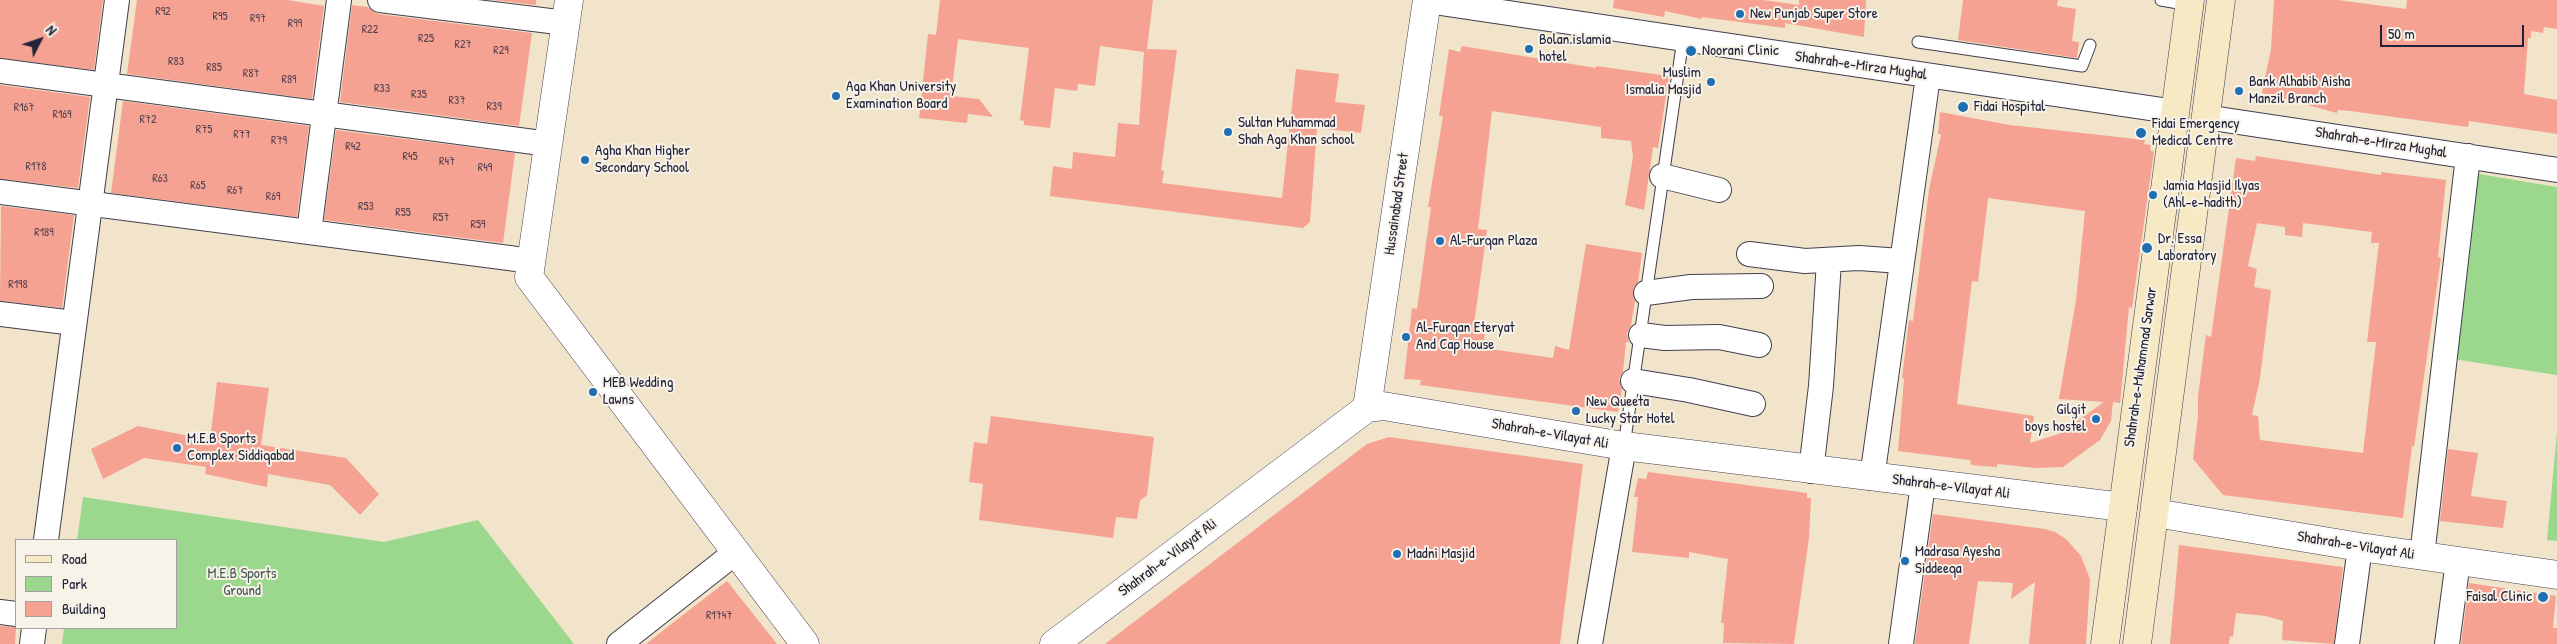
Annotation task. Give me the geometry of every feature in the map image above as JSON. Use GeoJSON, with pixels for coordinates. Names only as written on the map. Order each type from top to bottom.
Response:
{"type":"FeatureCollection","features":[{"type":"Feature","properties":{"kind":"main road"},"geometry":{"type":"LineString","coordinates":[[2137,644],[2197,196],[2205,117],[2221,0]]}},
{"type":"Feature","properties":{"kind":"main road","name":"Shahrah-e-Muhammad Sarwar"},"geometry":{"type":"LineString","coordinates":[[2106,644],[2122,507],[2190,3]]}},
{"type":"Feature","properties":{"kind":"street"},"geometry":{"type":"LineString","coordinates":[[46,539],[117,0]]}},
{"type":"Feature","properties":{"kind":"street"},"geometry":{"type":"LineString","coordinates":[[309,232],[338,0]]}},
{"type":"Feature","properties":{"kind":"street"},"geometry":{"type":"LineString","coordinates":[[380,0],[568,12],[530,277],[805,644]]}},
{"type":"Feature","properties":{"kind":"street","name":"Shahrah-e-Mirza Mughal"},"geometry":{"type":"LineString","coordinates":[[1427,0],[2176,112]]}},
{"type":"Feature","properties":{"kind":"street","name":"Hussainabad Street"},"geometry":{"type":"LineString","coordinates":[[1367,408],[1427,0]]}},
{"type":"Feature","properties":{"kind":"street"},"geometry":{"type":"LineString","coordinates":[[0,71],[105,87],[549,144]]}},
{"type":"Feature","properties":{"kind":"street"},"geometry":{"type":"LineString","coordinates":[[1872,478],[1928,76]]}},
{"type":"Feature","properties":{"kind":"street","name":"Shahrah-e-Mirza Mughal"},"geometry":{"type":"LineString","coordinates":[[2205,117],[2557,170]]}},
{"type":"Feature","properties":{"kind":"street"},"geometry":{"type":"LineString","coordinates":[[2422,556],[2468,156]]}},
{"type":"Feature","properties":{"kind":"street"},"geometry":{"type":"LineString","coordinates":[[1662,176],[1719,190]]}},
{"type":"Feature","properties":{"kind":"street"},"geometry":{"type":"LineString","coordinates":[[0,192],[532,261]]}},
{"type":"Feature","properties":{"kind":"street"},"geometry":{"type":"LineString","coordinates":[[1750,254],[1805,261],[1859,258],[1901,261]]}},
{"type":"Feature","properties":{"kind":"street"},"geometry":{"type":"LineString","coordinates":[[1811,471],[1821,386],[1829,261]]}},
{"type":"Feature","properties":{"kind":"street"},"geometry":{"type":"LineString","coordinates":[[1646,293],[1691,287],[1760,286]]}},
{"type":"Feature","properties":{"kind":"street"},"geometry":{"type":"LineString","coordinates":[[0,314],[74,323]]}},
{"type":"Feature","properties":{"kind":"street"},"geometry":{"type":"LineString","coordinates":[[1640,335],[1665,338],[1719,337],[1759,345]]}},
{"type":"Feature","properties":{"kind":"street"},"geometry":{"type":"LineString","coordinates":[[1634,381],[1689,390],[1753,404]]}},
{"type":"Feature","properties":{"kind":"street","name":"Shahrah-e-Vilayat Ali"},"geometry":{"type":"LineString","coordinates":[[1054,644],[1367,408],[1383,406],[1624,446],[1811,471],[2122,507]]}},
{"type":"Feature","properties":{"kind":"street"},"geometry":{"type":"LineString","coordinates":[[1590,644],[1624,446]]}},
{"type":"Feature","properties":{"kind":"street"},"geometry":{"type":"LineString","coordinates":[[1901,644],[1923,484]]}},
{"type":"Feature","properties":{"kind":"street","name":"Shahrah-e-Vilayat Ali"},"geometry":{"type":"LineString","coordinates":[[2154,513],[2360,547],[2557,575]]}},
{"type":"Feature","properties":{"kind":"street"},"geometry":{"type":"LineString","coordinates":[[2347,644],[2360,547]]}},
{"type":"Feature","properties":{"kind":"street"},"geometry":{"type":"LineString","coordinates":[[619,644],[736,552]]}},
{"type":"Feature","properties":{"kind":"street"},"geometry":{"type":"LineString","coordinates":[[2448,644],[2458,561]]}},
{"type":"Feature","properties":{"kind":"street"},"geometry":{"type":"LineString","coordinates":[[0,612],[15,614]]}},
{"type":"Feature","properties":{"kind":"street"},"geometry":{"type":"LineString","coordinates":[[32,644],[34,629]]}},
{"type":"Feature","properties":{"kind":"lane"},"geometry":{"type":"LineString","coordinates":[[2161,0],[2190,3]]}},
{"type":"Feature","properties":{"kind":"lane"},"geometry":{"type":"LineString","coordinates":[[1624,446],[1683,39]]}},
{"type":"Feature","properties":{"kind":"lane"},"geometry":{"type":"LineString","coordinates":[[1918,42],[2082,66],[2090,45]]}},
{"type":"Feature","properties":{"kind":"green space"},"geometry":{"type":"Polygon","coordinates":[[[2473,173],[2557,187],[2557,375],[2453,359],[2473,173]]]}},
{"type":"Feature","properties":{"kind":"green space"},"geometry":{"type":"Polygon","coordinates":[[[2557,432],[2557,541],[2547,540],[2557,432]]]}},
{"type":"Feature","properties":{"kind":"green space","name":"M.E.B Sports Ground"},"geometry":{"type":"Polygon","coordinates":[[[83,497],[384,542],[478,520],[574,644],[62,644],[64,629],[178,629],[178,539],[77,539],[83,497]]]}},
{"type":"Feature","properties":{"kind":"building"},"geometry":{"type":"Polygon","coordinates":[[[0,0],[103,0],[94,70],[0,58],[0,0]]]}},
{"type":"Feature","properties":{"kind":"building"},"geometry":{"type":"Polygon","coordinates":[[[137,0],[288,0],[324,6],[312,99],[127,74],[137,0]]]}},
{"type":"Feature","properties":{"kind":"building"},"geometry":{"type":"Polygon","coordinates":[[[492,0],[536,0],[536,5],[492,0]]]}},
{"type":"Feature","properties":{"kind":"building"},"geometry":{"type":"Polygon","coordinates":[[[940,0],[1153,0],[1147,49],[1177,50],[1161,170],[1164,171],[1162,183],[1282,198],[1296,69],[1339,74],[1335,102],[1365,105],[1361,133],[1317,128],[1310,222],[1303,228],[1050,196],[1053,166],[1072,169],[1073,152],[1115,157],[1118,123],[1139,125],[1144,52],[1100,46],[1095,86],[1078,84],[1077,91],[1055,88],[1050,128],[1024,125],[1024,121],[1020,120],[1029,48],[958,39],[951,96],[979,99],[993,117],[968,114],[967,123],[919,118],[928,34],[936,35],[940,0]]]}},
{"type":"Feature","properties":{"kind":"building"},"geometry":{"type":"Polygon","coordinates":[[[1614,0],[1763,0],[1799,5],[1799,0],[1866,0],[1864,37],[1785,23],[1785,28],[1702,17],[1702,19],[1665,11],[1664,17],[1613,8],[1614,0]]]}},
{"type":"Feature","properties":{"kind":"building"},"geometry":{"type":"Polygon","coordinates":[[[1963,0],[2058,0],[2057,6],[2076,9],[2072,41],[2079,42],[2077,58],[1958,40],[1963,0]]]}},
{"type":"Feature","properties":{"kind":"building"},"geometry":{"type":"Polygon","coordinates":[[[2274,0],[2338,0],[2406,9],[2407,0],[2557,0],[2557,29],[2544,27],[2543,33],[2531,31],[2531,38],[2528,38],[2524,94],[2557,100],[2557,134],[2469,121],[2468,127],[2350,111],[2338,110],[2337,113],[2262,93],[2271,49],[2274,0]]]}},
{"type":"Feature","properties":{"kind":"building"},"geometry":{"type":"Polygon","coordinates":[[[352,5],[368,7],[378,14],[532,33],[519,126],[340,102],[352,5]]]}},
{"type":"Feature","properties":{"kind":"building"},"geometry":{"type":"Polygon","coordinates":[[[1462,46],[1596,68],[1596,66],[1669,76],[1658,148],[1653,147],[1644,210],[1625,205],[1633,157],[1631,141],[1601,138],[1601,127],[1492,111],[1478,229],[1487,230],[1473,332],[1485,334],[1483,348],[1553,358],[1555,346],[1569,350],[1586,244],[1642,253],[1638,282],[1633,288],[1635,301],[1631,325],[1627,333],[1629,342],[1626,342],[1623,372],[1619,379],[1622,388],[1618,412],[1420,385],[1421,380],[1404,379],[1412,308],[1417,309],[1431,207],[1428,207],[1443,116],[1439,116],[1449,49],[1460,52],[1462,46]]]}},
{"type":"Feature","properties":{"kind":"building"},"geometry":{"type":"Polygon","coordinates":[[[0,85],[90,97],[78,188],[0,179],[0,85]]]}},
{"type":"Feature","properties":{"kind":"building"},"geometry":{"type":"Polygon","coordinates":[[[123,101],[309,126],[297,217],[111,193],[123,101]]]}},
{"type":"Feature","properties":{"kind":"building"},"geometry":{"type":"Polygon","coordinates":[[[1940,112],[2010,125],[2145,140],[2144,144],[2151,145],[2150,150],[2154,152],[2132,308],[2129,307],[2120,403],[2113,402],[2111,421],[2100,440],[2063,467],[2036,468],[1997,464],[1997,467],[1971,465],[1970,460],[1898,451],[1904,379],[1902,378],[1909,320],[1913,321],[1929,190],[1941,134],[1938,134],[1940,112]],[[1988,198],[1978,282],[1972,281],[1957,404],[2034,416],[2030,443],[2059,434],[2104,402],[2059,399],[2076,300],[2085,211],[1988,198]]]}},
{"type":"Feature","properties":{"kind":"building"},"geometry":{"type":"Polygon","coordinates":[[[336,130],[515,153],[503,243],[324,220],[336,130]]]}},
{"type":"Feature","properties":{"kind":"building"},"geometry":{"type":"Polygon","coordinates":[[[2256,156],[2381,175],[2381,172],[2446,180],[2438,257],[2441,258],[2414,447],[2412,446],[2403,518],[2223,495],[2193,459],[2198,416],[2198,396],[2206,335],[2211,337],[2236,158],[2255,161],[2256,156]],[[2257,223],[2248,266],[2257,269],[2254,287],[2271,290],[2260,378],[2252,415],[2258,416],[2260,440],[2363,453],[2376,342],[2367,342],[2379,243],[2371,243],[2372,232],[2303,223],[2302,237],[2285,235],[2285,227],[2257,223]]]}},
{"type":"Feature","properties":{"kind":"building"},"geometry":{"type":"Polygon","coordinates":[[[1,206],[74,215],[62,308],[0,301],[1,206]]]}},
{"type":"Feature","properties":{"kind":"building","name":"M.E.B Sports Complex Siddiqabad"},"geometry":{"type":"Polygon","coordinates":[[[217,382],[269,388],[261,445],[346,458],[379,494],[360,515],[330,485],[268,474],[267,487],[205,474],[206,467],[144,458],[103,479],[91,449],[138,426],[210,440],[217,382]]]}},
{"type":"Feature","properties":{"kind":"building"},"geometry":{"type":"Polygon","coordinates":[[[991,416],[1154,437],[1147,495],[1140,501],[1137,519],[1116,517],[1113,538],[979,520],[983,484],[969,482],[974,442],[987,444],[991,416]]]}},
{"type":"Feature","properties":{"kind":"building","name":"Madni Masjid"},"geometry":{"type":"Polygon","coordinates":[[[1389,437],[1583,464],[1560,644],[1105,644],[1367,444],[1389,437]]]}},
{"type":"Feature","properties":{"kind":"building"},"geometry":{"type":"Polygon","coordinates":[[[2448,449],[2478,453],[2471,496],[2507,501],[2503,528],[2440,521],[2448,449]]]}},
{"type":"Feature","properties":{"kind":"building"},"geometry":{"type":"Polygon","coordinates":[[[1648,472],[1807,493],[1807,498],[1811,498],[1809,538],[1794,644],[1723,643],[1724,623],[1721,623],[1728,559],[1689,552],[1689,558],[1632,552],[1638,497],[1634,497],[1638,478],[1646,479],[1648,472]]]}},
{"type":"Feature","properties":{"kind":"building"},"geometry":{"type":"Polygon","coordinates":[[[1933,514],[2045,529],[2055,532],[2066,539],[2081,556],[2090,579],[2086,644],[2029,644],[2035,582],[2011,599],[2013,583],[1978,581],[1969,644],[1915,644],[1933,514]]]}},
{"type":"Feature","properties":{"kind":"building"},"geometry":{"type":"Polygon","coordinates":[[[2179,545],[2343,567],[2334,644],[2282,640],[2283,621],[2266,616],[2236,613],[2233,637],[2230,636],[2229,644],[2170,644],[2179,545]]]}},
{"type":"Feature","properties":{"kind":"building"},"geometry":{"type":"Polygon","coordinates":[[[727,581],[777,644],[646,644],[679,618],[727,581]]]}},
{"type":"Feature","properties":{"kind":"building"},"geometry":{"type":"Polygon","coordinates":[[[2469,583],[2556,596],[2553,628],[2557,628],[2557,644],[2461,644],[2469,583]]]}},
{"type":"Feature","properties":{"kind":"building"},"geometry":{"type":"Polygon","coordinates":[[[0,626],[15,627],[15,644],[0,644],[0,626]]]}},
{"type":"Feature","properties":{"kind":"place","name":"New Punjab Super Store"},"geometry":{"type":"Point","coordinates":[1740,14]}},
{"type":"Feature","properties":{"kind":"place","name":"Bolan.islamia hotel"},"geometry":{"type":"Point","coordinates":[1529,49]}},
{"type":"Feature","properties":{"kind":"place","name":"Noorani Clinic"},"geometry":{"type":"Point","coordinates":[1691,51]}},
{"type":"Feature","properties":{"kind":"place","name":"Muslim Ismalia Masjid"},"geometry":{"type":"Point","coordinates":[1711,82]}},
{"type":"Feature","properties":{"kind":"place","name":"Bank Alhabib Aisha Manzil Branch"},"geometry":{"type":"Point","coordinates":[2239,91]}},
{"type":"Feature","properties":{"kind":"place","name":"Aga Khan University Examination Board"},"geometry":{"type":"Point","coordinates":[836,96]}},
{"type":"Feature","properties":{"kind":"place","name":"Fidai Hospital"},"geometry":{"type":"Point","coordinates":[1963,107]}},
{"type":"Feature","properties":{"kind":"place","name":"Sultan Muhammad Shah Aga Khan school"},"geometry":{"type":"Point","coordinates":[1228,132]}},
{"type":"Feature","properties":{"kind":"place","name":"Fidai Emergency Medical Centre"},"geometry":{"type":"Point","coordinates":[2141,133]}},
{"type":"Feature","properties":{"kind":"place","name":"Agha Khan Higher Secondary School"},"geometry":{"type":"Point","coordinates":[585,160]}},
{"type":"Feature","properties":{"kind":"place","name":"Jamia Masjid Ilyas (Ahl-e-hadith)"},"geometry":{"type":"Point","coordinates":[2153,195]}},
{"type":"Feature","properties":{"kind":"place","name":"Al-Furqan Plaza"},"geometry":{"type":"Point","coordinates":[1440,241]}},
{"type":"Feature","properties":{"kind":"place","name":"Dr. Essa Laboratory"},"geometry":{"type":"Point","coordinates":[2147,248]}},
{"type":"Feature","properties":{"kind":"place","name":"Al-Furqan Eteryat And Cap House"},"geometry":{"type":"Point","coordinates":[1406,337]}},
{"type":"Feature","properties":{"kind":"place","name":"MEB Wedding Lawns"},"geometry":{"type":"Point","coordinates":[593,392]}},
{"type":"Feature","properties":{"kind":"place","name":"New Queeta Lucky Star Hotel"},"geometry":{"type":"Point","coordinates":[1576,411]}},
{"type":"Feature","properties":{"kind":"place","name":"Gilgit boys hostel"},"geometry":{"type":"Point","coordinates":[2096,419]}},
{"type":"Feature","properties":{"kind":"place","name":"M.E.B Sports Complex Siddiqabad"},"geometry":{"type":"Point","coordinates":[177,448]}},
{"type":"Feature","properties":{"kind":"place","name":"Madni Masjid"},"geometry":{"type":"Point","coordinates":[1397,554]}},
{"type":"Feature","properties":{"kind":"place","name":"Madrasa Ayesha Siddeeqa"},"geometry":{"type":"Point","coordinates":[1905,561]}},
{"type":"Feature","properties":{"kind":"place","name":"Faisal Clinic"},"geometry":{"type":"Point","coordinates":[2543,597]}}]}
